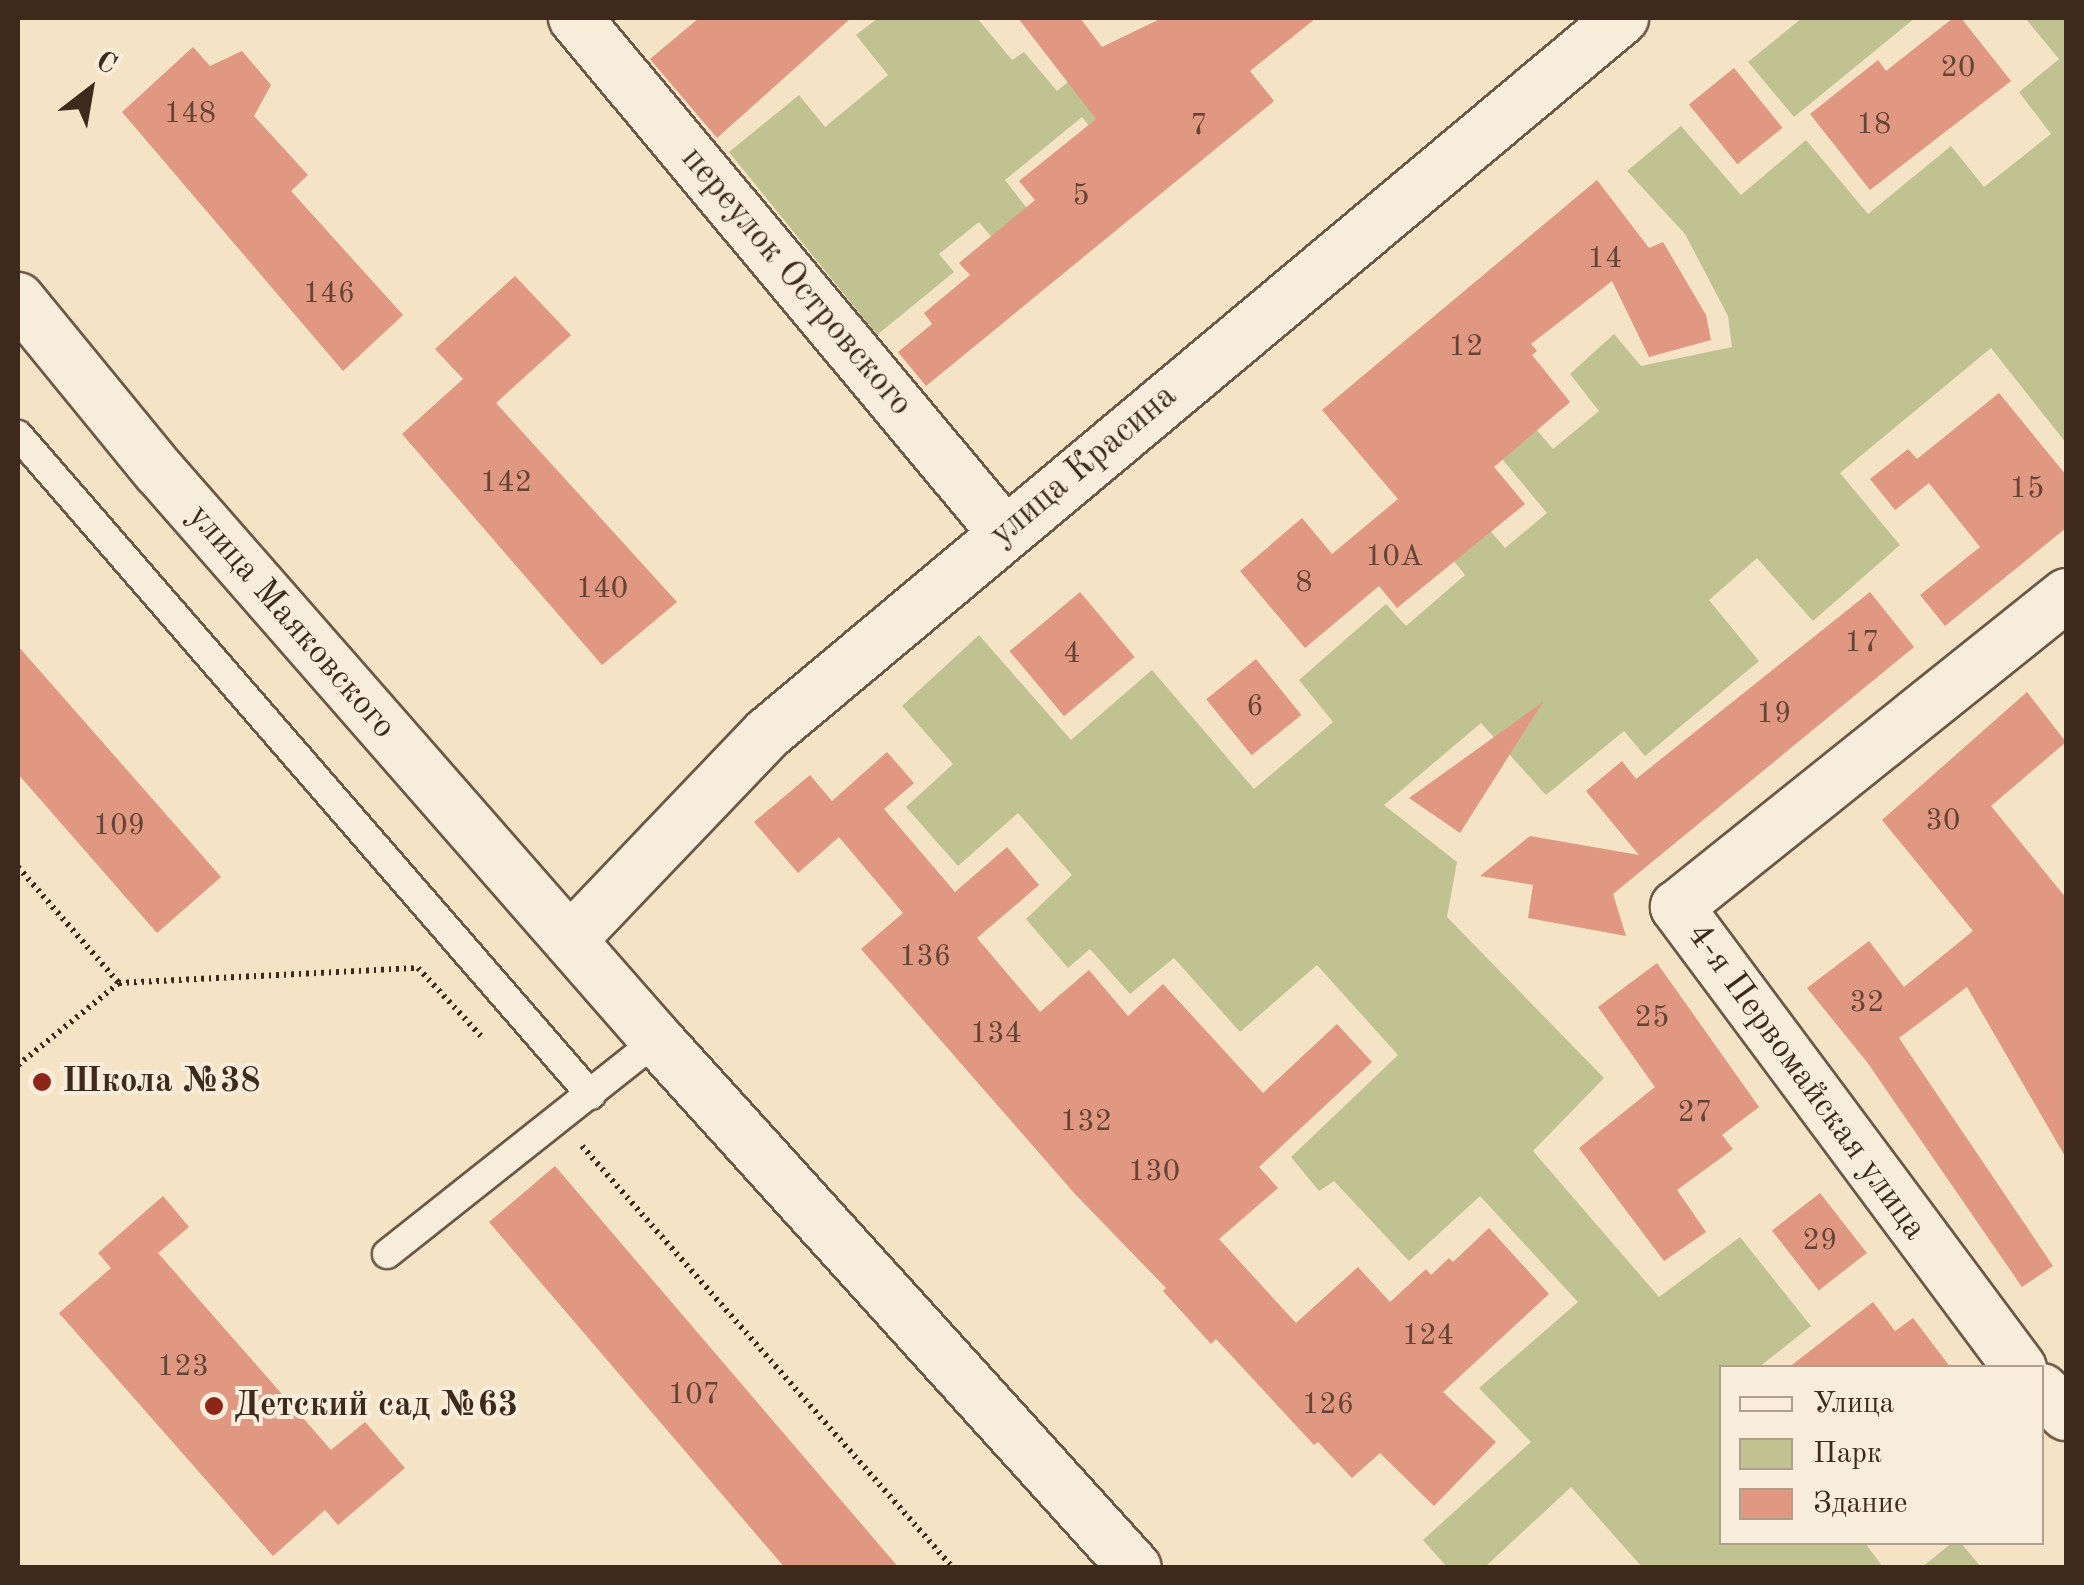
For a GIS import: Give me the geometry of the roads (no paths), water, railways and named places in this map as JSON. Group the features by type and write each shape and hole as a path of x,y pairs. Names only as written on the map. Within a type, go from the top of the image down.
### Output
{"street":[{"name":"улица Красина","path":"570,940 768,733 1622,18"},
{"name":"переулок Островского","path":"590,22 1004,532"},
{"name":"улица Маяковского","path":"18,299 159,471 658,1040 1136,1568"},
{"name":"4-я Первомайская улица","path":"2018,1365 1677,907 2066,595"},
{"path":"2044,1392 2066,1414"}],"lane":[{"path":"18,435 591,1095"},
{"path":"386,1254 560,1122 658,1040"}],"place":[{"name":"Школа №38","path":"42,1082"},
{"name":"Детский сад №63","path":"214,1406"}]}
